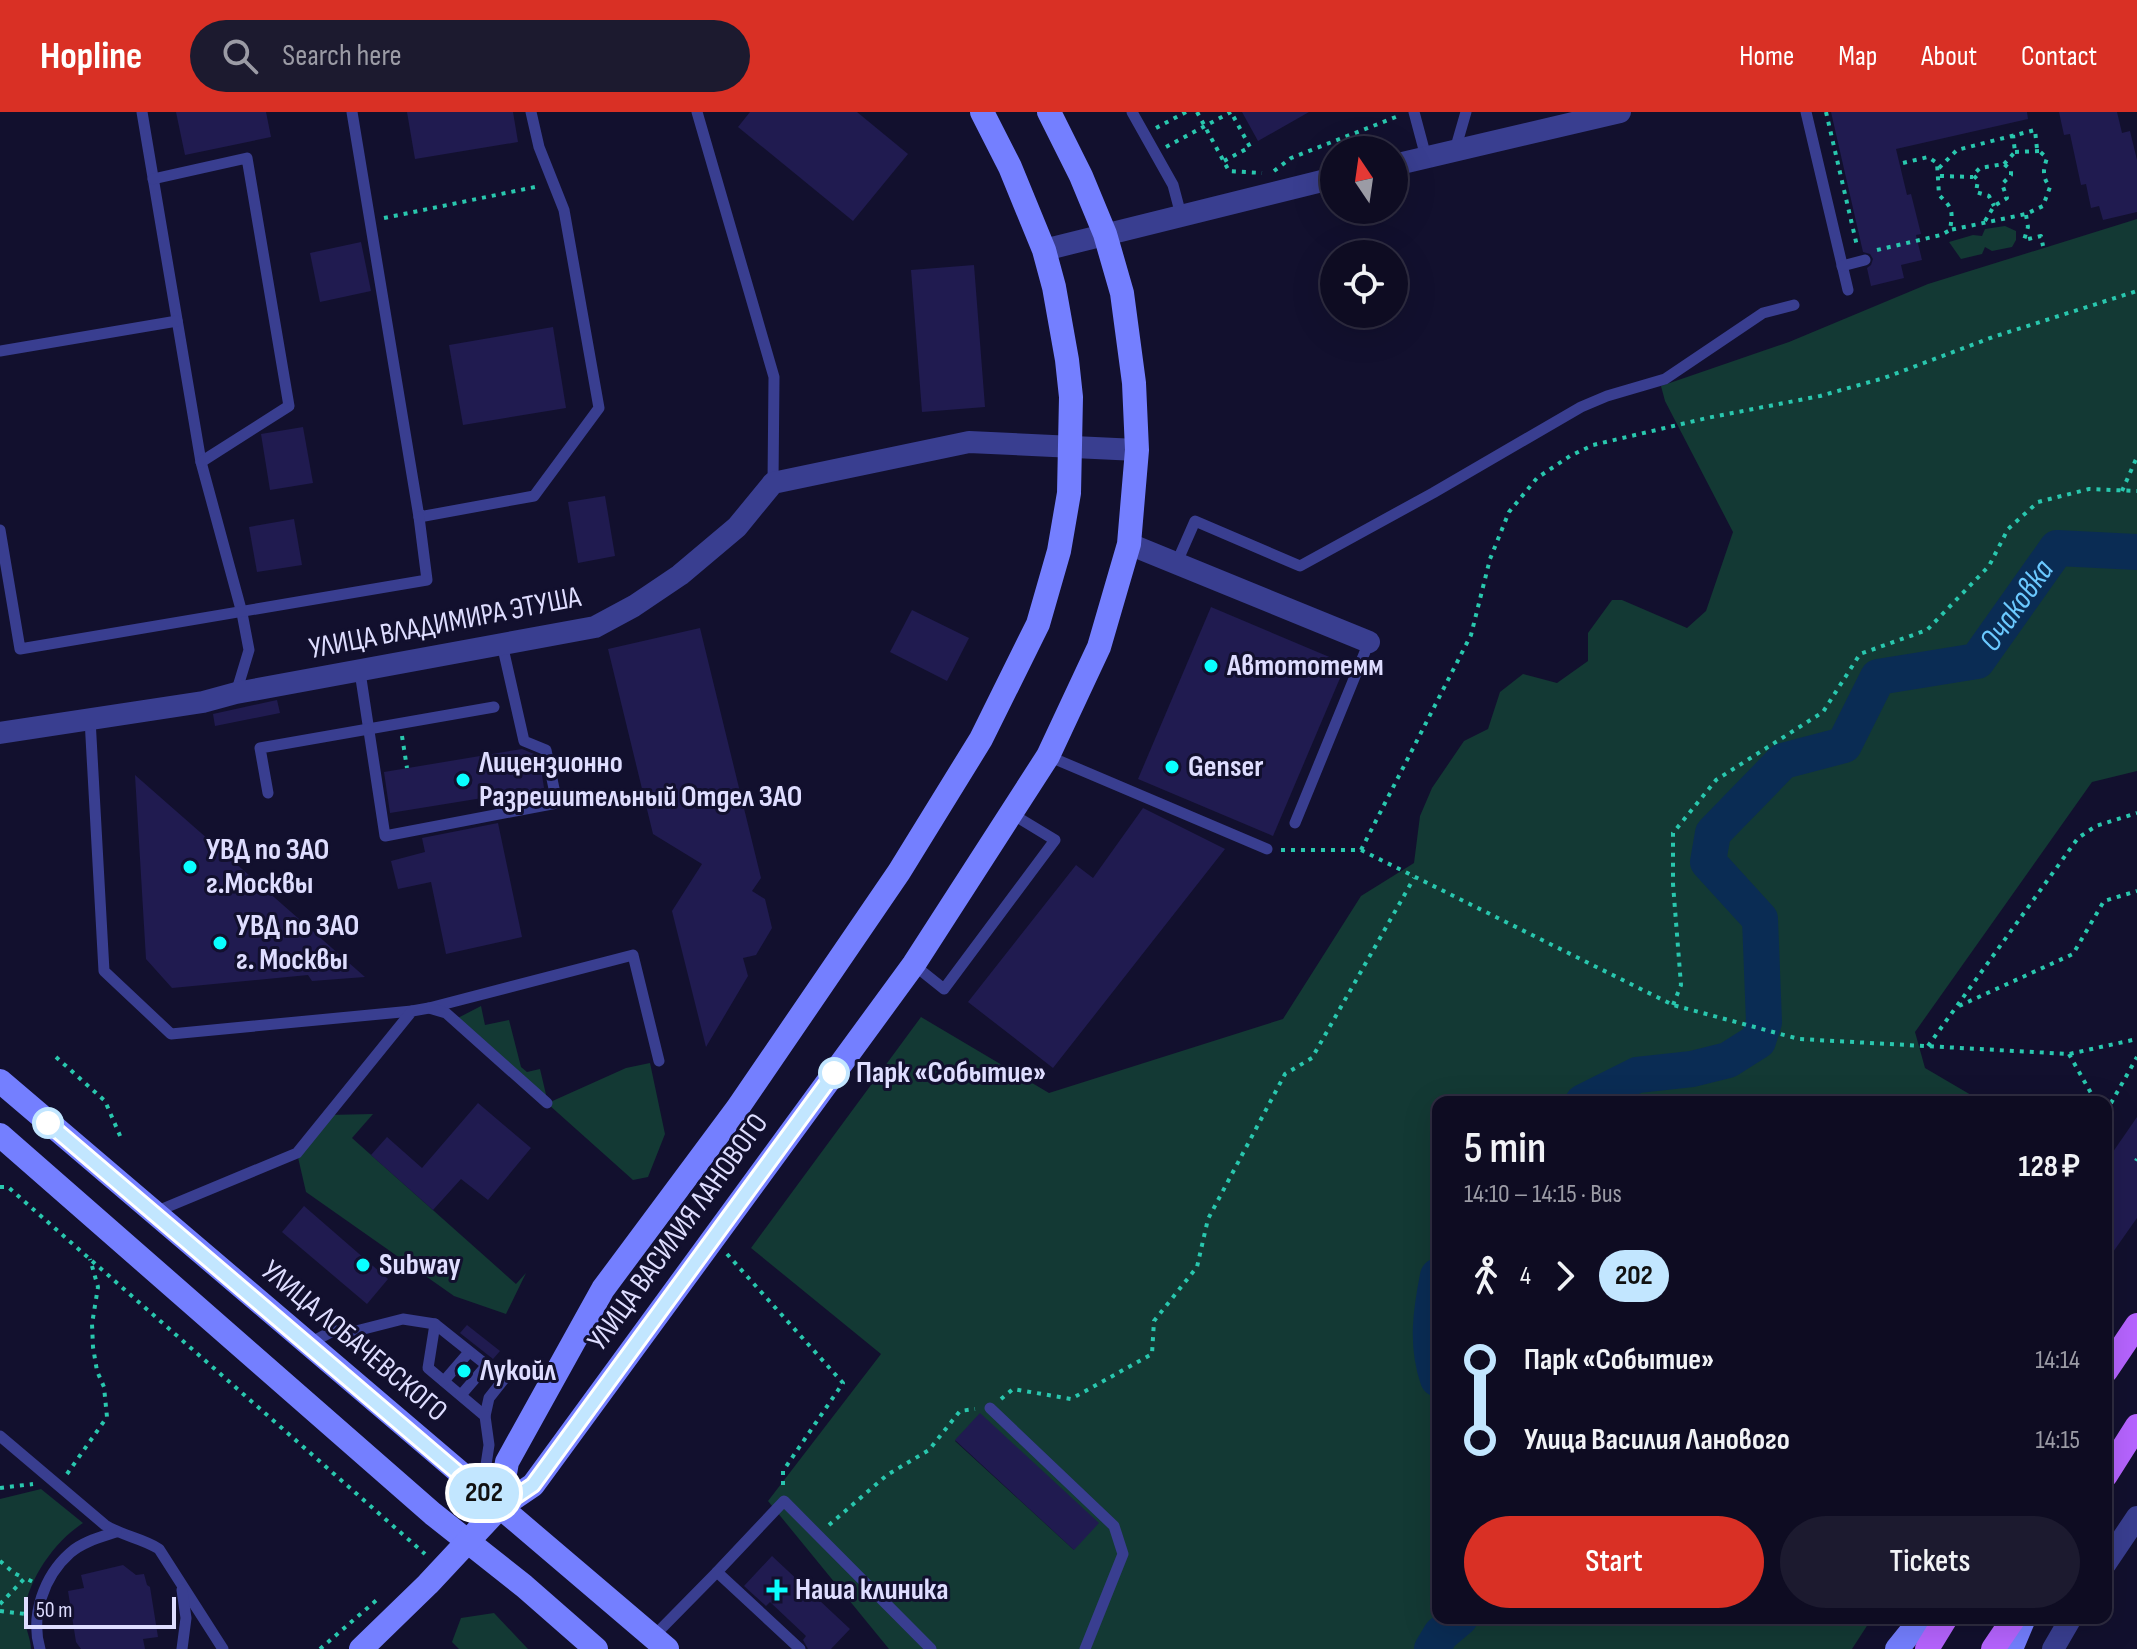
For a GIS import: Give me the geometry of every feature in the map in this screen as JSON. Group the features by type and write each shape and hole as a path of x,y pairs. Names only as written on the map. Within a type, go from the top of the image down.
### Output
{"main road":[{"path":"2112,1357 2137,1325"},
{"path":"2112,1466 2137,1426"},
{"path":"1927,1649 1942,1624"},
{"path":"1993,1649 2010,1624"}],"street":[{"name":"УЛИЦА ВАСИЛИЯ ЛАНОВОГО","path":"491,1500 507,1462 603,1289 737,1109 899,872 981,739 1038,624 1059,551 1069,493 1072,447 1067,360 1044,250 1010,167 982,112"},
{"name":"УЛИЦА ВАСИЛИЯ ЛАНОВОГО","path":"491,1500 533,1485 914,964 1048,756 1099,647 1129,544 1137,450 1134,383 1122,293 1105,234 1049,112"},
{"path":"1408,162 1620,112"},
{"path":"1044,250 1320,181"},
{"path":"773,483 969,442 1137,450"},
{"name":"УЛИЦА ВЛАДИМИРА ЭТУША","path":"0,733 203,702 236,693 595,627 634,606 680,575 737,527 773,483"},
{"path":"1129,544 1369,642"},
{"name":"УЛИЦА ЛОБАЧЕВСКОГО","path":"0,1081 660,1643"},
{"path":"0,1135 587,1644"},
{"path":"361,1649 468,1543 491,1500"},
{"path":"2112,1554 2137,1517"},
{"path":"1897,1649 1917,1624"},
{"path":"2011,1649 2021,1624"},
{"path":"2053,1649 2068,1624"}],"lane":[{"path":"142,112 201,462 249,650 236,693"},
{"path":"0,530 20,649 427,580 352,112"},
{"path":"419,517 534,496 599,408 564,210 539,147 531,112"},
{"path":"697,112 774,377 773,483"},
{"path":"1132,112 1173,185 1181,215"},
{"path":"1414,112 1426,157"},
{"path":"1455,150 1466,112"},
{"path":"1806,112 1848,290"},
{"path":"153,179 247,158 289,406 201,462"},
{"path":"1842,266 1863,258"},
{"path":"1177,562 1195,521 1300,566 1581,407 1665,379 1763,313 1794,305"},
{"path":"0,351 177,321"},
{"path":"1295,823 1369,642"},
{"path":"360,672 385,836 557,803 546,750 524,741 502,644"},
{"path":"268,793 260,748 494,707"},
{"path":"90,719 104,971 171,1034 412,1011 633,955 659,1061"},
{"path":"1048,756 1267,849"},
{"path":"914,964 944,989 1055,840 1012,814"},
{"path":"429,1008 446,1013 547,1103"},
{"path":"152,1213 297,1153 412,1011"},
{"path":"308,1345 333,1331 356,1331 403,1319 435,1324 504,1379 489,1398 485,1416 491,1500"},
{"path":"435,1324 428,1368 485,1416"},
{"path":"444,1381 469,1352"},
{"path":"461,1395 486,1366"},
{"path":"990,1408 1114,1526 1123,1554 1085,1649"},
{"path":"0,1436 116,1532 146,1541 159,1549 223,1649"},
{"path":"660,1643 717,1572 784,1501 931,1649"},
{"path":"40,1649 35,1632 39,1602 45,1589 71,1552 116,1532"},
{"path":"176,1572 185,1601 182,1649"},
{"path":"717,1572 800,1649"}],"path":[{"path":"1144,134 1186,112"},
{"path":"1197,112 1229,171 1271,173 1291,158 1407,112"},
{"path":"1155,153 1231,112 1250,147 1224,161"},
{"path":"1826,112 1863,258 1950,230 2026,214 2043,206 2049,195 2050,187 2043,169 2047,158 2037,149 2035,130 1954,152 1939,168"},
{"path":"2013,135 2015,152"},
{"path":"1973,177 1980,168 2004,164 2015,152 2040,151"},
{"path":"1903,163 1928,157 1937,163 1939,195 1951,207 1950,230"},
{"path":"1985,221 1994,206 2007,198 2002,184 2011,175 2011,170 2004,164"},
{"path":"1938,176 1973,177 1978,180 1976,192 1989,196 1994,206"},
{"path":"370,221 553,184"},
{"path":"2026,214 2028,227 2024,240 2041,236 2043,246"},
{"path":"1361,850 1471,635 1490,559 1509,512 1537,478 1593,445 1871,382 1993,337 2137,291"},
{"path":"2122,491 2137,457"},
{"path":"1673,1005 1681,985 1673,884 1673,833 1716,780 1823,712 1860,654 1927,630 1989,566 2008,529 2038,502 2089,489 2137,491"},
{"path":"401,722 407,768"},
{"path":"1928,1046 2078,838 2096,826 2137,813"},
{"path":"1267,849 1361,850 1673,1005 1799,1039 2069,1054 2137,1039"},
{"path":"817,1534 887,1475 929,1450 960,1411 990,1408 1013,1389 1071,1399 1152,1354 1154,1321 1197,1267 1208,1219 1285,1074 1312,1058 1414,878"},
{"path":"1957,1007 2073,954 2104,901 2137,891"},
{"path":"2069,1054 2093,1096"},
{"path":"56,1057 105,1101 121,1138"},
{"path":"2112,1101 2137,1057"},
{"path":"0,1187 8,1187 90,1257 429,1557"},
{"path":"712,1238 843,1383 783,1471 784,1501"},
{"path":"0,1488 56,1483 107,1417 104,1387 97,1371 93,1347 92,1324 98,1287 90,1257"},
{"path":"0,1561 14,1573 45,1589"},
{"path":"0,1604 25,1578"},
{"path":"320,1649 381,1597"}],"green space":[{"path":"2137,219 2137,771 2092,782 1915,1032 1925,1068 1973,1096 1432,1096 1432,1624 1868,1624 1852,1649 889,1649 768,1501 881,1354 751,1248 921,1017 1049,1093 1283,1019 1361,896 1414,863 1420,816 1432,788 1464,741 1488,729 1500,692 1523,674 1557,683 1588,661 1588,633 1612,600 1622,600 1687,628 1706,611 1733,532 1665,401 1661,386 1789,342 1928,284","holes":["980,1414 1074,1550 955,1441"]},
{"path":"2005,226 2016,231 2012,247 1992,251 1985,247 1982,254 1961,259 1949,242 1973,235 1982,236 1985,229"},
{"path":"481,1006 485,1025 509,1020 521,1067 527,1072 540,1069 548,1103 626,1068 650,1063 665,1134 648,1177 633,1180 454,1020"},
{"path":"373,1114 352,1138 516,1284 526,1273 506,1314 454,1296 306,1192 297,1153 328,1115"},
{"path":"41,1489 83,1523 53,1550 31,1586 24,1612 31,1649 0,1649 0,1499"},
{"path":"494,1613 528,1649 459,1649 452,1642 461,1618"}],"building":[{"path":"176,112 266,112 271,137 185,155"},
{"path":"407,112 513,112 518,142 415,159"},
{"path":"750,112 857,112 908,154 853,221 738,127"},
{"path":"1242,112 1309,112 1258,141"},
{"path":"1831,112 2027,112 2028,119 1896,149 1907,195 1911,194 1921,234 1916,235 1922,260 1901,265 1904,278 1871,286 1867,268 1873,259 1863,252"},
{"path":"2059,112 2117,112 2122,133 2130,131 2137,160 2137,212 2103,220 2099,206 2091,208 2086,184 2081,185 2070,134 2064,135"},
{"path":"361,242 371,291 320,302 310,253"},
{"path":"974,265 985,407 922,412 911,270"},
{"path":"553,327 566,408 463,425 449,345"},
{"path":"303,427 313,483 270,490 261,434"},
{"path":"605,496 615,556 578,563 568,502"},
{"path":"294,519 302,565 257,572 249,527"},
{"path":"1211,607 1346,664 1273,836 1138,779"},
{"path":"912,610 969,638 947,681 890,652"},
{"path":"700,628 761,878 752,891 765,899 772,928 756,955 743,958 748,976 706,1047 672,911 702,864 653,834 608,649"},
{"path":"277,700 280,713 215,726 213,714"},
{"name":"Лицензионно Разрешительный Отдел ЗАО","path":"522,749 539,756 544,788 390,813 384,772"},
{"name":"УВД по ЗАО г.Москвы","path":"135,775 365,977 312,981 308,975 172,988 146,959"},
{"path":"1143,808 1225,849 1053,1068 968,1002 1076,865 1093,878"},
{"path":"498,823 522,937 446,954 431,882 398,889 391,861 425,852 422,838"},
{"path":"478,1103 531,1148 488,1200 461,1179 433,1210 371,1155 387,1137 422,1168"},
{"path":"2137,1117 2137,1218 2112,1253 2112,1153"},
{"path":"304,1206 388,1279 367,1304 282,1232"},
{"path":"467,1325 500,1351 493,1359 460,1333"},
{"path":"980,1413 1099,1523 1074,1550 955,1440"},
{"path":"772,1556 850,1629 831,1649 808,1649 803,1640 806,1636 770,1602 766,1606 744,1586"},
{"path":"123,1565 136,1575 144,1574 150,1587 158,1637 143,1639 145,1649 81,1649 76,1642 68,1591 84,1588 81,1575"}],"waterway":[{"name":"Очаковка","path":"1595,1096 1637,1075 1692,1069 1728,1060 1758,1041 1764,1022 1760,919 1708,862 1713,833 1783,761 1844,745 1878,677 1977,661 2057,548 2137,552"},
{"name":"Очаковка","path":"1432,1315 1432,1353"},
{"name":"Очаковка","path":"1432,1649 1441,1634 1453,1624"}],"bus line":[{"name":"202","path":"48,1123 499,1508 533,1485 834,1073"}],"place":[{"name":"Автототемм","path":"1211,666"},
{"name":"Genser","path":"1172,767"},
{"name":"Лицензионно Разрешительный Отдел ЗАО","path":"463,780"},
{"name":"УВД по ЗАО г.Москвы","path":"190,867"},
{"name":"УВД по ЗАО г. Москвы","path":"220,943"},
{"name":"Парк «Событие»","path":"834,1073"},
{"name":"Subway","path":"363,1265"},
{"name":"Лукойл","path":"464,1371"},
{"name":"Наша клиника","path":"777,1590"}]}
